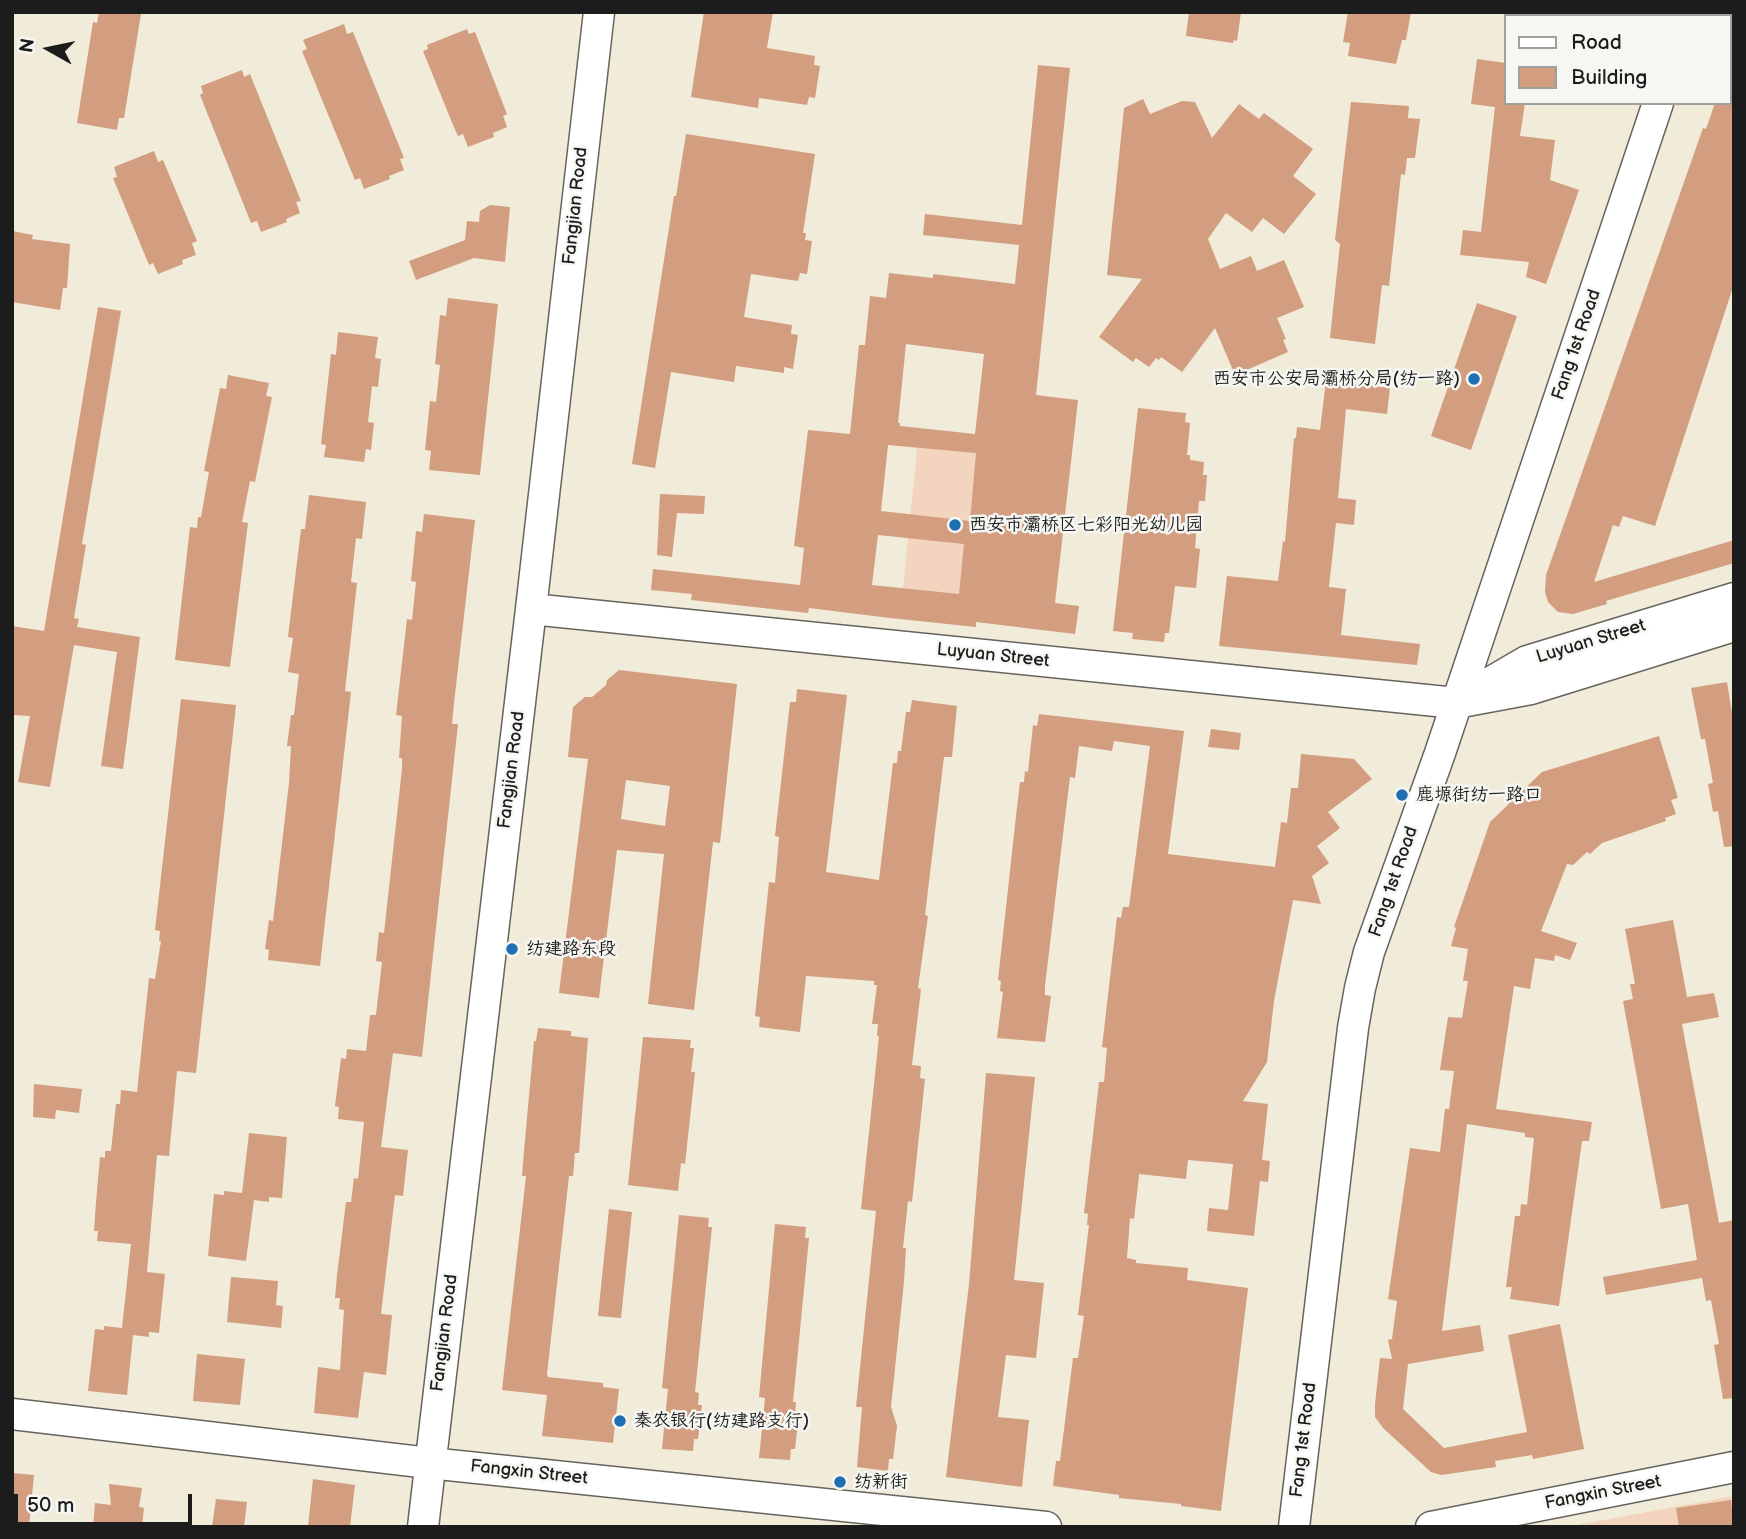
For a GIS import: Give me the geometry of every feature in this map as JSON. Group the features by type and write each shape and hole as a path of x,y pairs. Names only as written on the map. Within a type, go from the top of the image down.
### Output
{"street":[{"name":"Fangjian Road","path":"422,1527 531,609 598,12"},
{"name":"Fang 1st Road","path":"1294,1527 1353,1028 1369,952 1456,703 1657,105"},
{"name":"Luyuan Street","path":"1456,703 1527,661 1734,598"},
{"name":"Luyuan Street","path":"531,609 1456,703 1531,689 1734,626"},
{"name":"Fangxin Street","path":"12,1414 429,1463 1046,1527"},
{"name":"Fangxin Street","path":"1431,1527 1478,1523 1734,1467"}],"shaded area":[{"name":"西安市灞桥区七彩阳光幼儿园","path":"919,431 1010,444 989,616 901,607"},
{"path":"1734,1496 1734,1527 1566,1527"}],"building":[{"path":"99,12 141,14 124,118 119,118 117,130 77,123 93,22 97,23"},
{"path":"704,12 773,12 767,48 815,56 814,65 820,66 815,98 809,97 807,105 759,98 758,108 691,97"},
{"path":"1189,12 1241,12 1237,41 1234,40 1233,43 1186,36"},
{"path":"1348,12 1411,12 1406,40 1402,40 1396,64 1348,56 1350,43 1343,42"},
{"path":"344,24 347,34 353,32 404,158 400,159 404,170 389,176 390,179 364,189 360,178 355,180 302,51 307,49 303,40"},
{"path":"467,29 469,34 475,32 507,114 503,116 507,127 493,133 494,137 468,147 463,134 458,136 423,51 428,49 427,45"},
{"path":"1477,59 1504,63 1504,105 1525,105 1520,136 1555,140 1550,180 1579,190 1546,284 1526,277 1529,262 1460,255 1463,230 1481,232 1495,107 1471,104"},
{"path":"1038,65 1070,68 1036,395 1078,400 1055,603 1079,606 1075,634 976,622 976,627 809,608 808,613 691,600 692,594 651,590 653,569 800,585 804,548 794,546 808,430 850,434 859,345 865,345 870,296 886,298 889,273 933,278 933,274 1015,284 1019,245 923,235 925,214 1022,225","holes":["906,344 984,354 975,434 900,426 898,423","888,445 976,453 970,521 881,511","878,535 964,544 959,594 872,585"]},
{"path":"242,70 244,77 250,74 301,201 296,202 300,213 286,219 287,222 261,232 257,221 251,223 200,95 203,93 201,86"},
{"path":"1143,99 1150,114 1182,101 1195,102 1212,138 1239,104 1259,119 1264,113 1313,149 1293,176 1316,194 1284,234 1263,218 1252,232 1226,213 1208,239 1220,269 1251,256 1257,271 1284,260 1304,307 1277,318 1288,352 1235,375 1215,328 1182,372 1161,357 1159,360 1156,358 1149,367 1136,358 1133,362 1099,337 1142,279 1107,275 1124,108"},
{"path":"1351,102 1409,106 1408,118 1420,119 1415,158 1407,158 1405,175 1401,174 1389,286 1382,285 1375,344 1330,338 1340,244 1335,240"},
{"path":"1734,103 1734,284 1655,526 1623,516 1619,527 1613,525 1594,582 1734,540 1734,563 1606,601 1607,604 1573,614 1558,612 1548,602 1545,592 1546,575 1703,128 1706,129 1714,105"},
{"path":"686,134 815,154 803,233 806,233 805,240 812,241 807,274 800,273 798,281 751,274 744,317 792,325 791,334 798,335 793,369 784,367 784,373 736,366 734,382 671,372 655,468 632,464"},
{"path":"154,151 158,162 163,160 197,241 192,243 196,255 182,260 183,264 158,274 153,263 149,265 113,178 117,177 114,167"},
{"path":"490,205 510,207 505,262 474,258 416,280 409,261 465,240 467,221 479,222 480,211"},
{"path":"12,231 33,235 32,239 70,244 67,288 63,288 60,310 12,302"},
{"path":"448,298 498,304 480,475 429,470 431,451 425,450 430,401 436,402 440,365 435,364 440,315 446,316"},
{"path":"1477,303 1517,316 1471,450 1431,436"},
{"path":"98,307 121,311 82,544 86,545 74,618 79,619 77,627 140,637 123,769 101,766 117,652 74,645 50,787 18,782 30,716 12,715 12,626 44,631"},
{"path":"338,332 378,337 375,358 381,359 378,387 372,386 368,422 374,423 371,450 366,449 364,462 324,457 326,445 321,444 331,354 336,355"},
{"path":"228,375 269,383 266,396 272,397 255,482 250,481 242,522 248,523 230,667 175,660 190,527 197,528 198,517 201,517 209,472 204,471 220,388 226,389"},
{"path":"1326,381 1390,388 1387,414 1346,409 1338,498 1356,500 1354,525 1336,523 1329,587 1346,589 1341,635 1420,644 1417,665 1219,646 1227,576 1278,581 1283,541 1285,542 1294,438 1297,427 1320,430"},
{"path":"1138,408 1186,413 1185,422 1190,423 1187,455 1190,455 1190,460 1204,462 1203,475 1207,475 1205,501 1199,501 1195,548 1200,549 1196,588 1175,586 1169,633 1165,633 1164,642 1132,639 1133,633 1113,631"},
{"path":"660,494 705,496 704,514 677,513 672,557 657,555"},
{"path":"309,495 366,502 362,539 356,538 351,582 357,583 345,691 351,692 320,966 268,960 269,950 265,949 269,920 273,921 289,783 291,746 287,746 299,674 288,672 293,638 288,637 301,529 305,529"},
{"path":"424,514 475,520 452,724 458,724 422,1057 393,1053 381,1147 408,1150 403,1196 395,1195 381,1314 392,1315 386,1375 364,1372 358,1418 314,1413 318,1367 340,1370 344,1310 339,1309 340,1298 335,1298 337,1275 346,1202 351,1202 354,1178 358,1179 364,1122 338,1119 339,1107 335,1106 341,1058 346,1059 347,1049 366,1051 370,1015 376,1015 382,962 376,961 379,932 384,933 402,769 402,758 399,758 402,716 396,715 407,619 412,620 416,582 411,581 416,531 422,532"},
{"path":"619,670 737,684 720,843 713,842 694,1010 648,1004 664,854 617,850 599,998 559,993 588,759 568,757 573,707 585,697 592,697 606,685 607,680","holes":["626,780 670,786 665,826 621,819"]},
{"path":"1727,682 1734,725 1734,846 1724,847 1718,811 1713,812 1708,784 1713,783 1705,739 1701,739 1691,688"},
{"path":"797,689 847,695 826,872 879,880 893,763 897,763 898,751 901,751 906,712 910,712 912,700 957,706 952,757 944,757 918,988 921,989 912,1065 921,1066 920,1078 925,1079 912,1202 908,1201 903,1248 906,1248 904,1282 891,1407 897,1426 893,1459 889,1459 888,1471 857,1467 862,1407 856,1407 876,1211 861,1209 879,1036 878,1024 872,1024 877,985 874,985 874,981 806,976 800,1032 759,1027 760,1017 755,1016 769,882 775,883 779,837 775,836 790,702 796,702"},
{"path":"181,699 236,705 196,1073 177,1071 169,1156 157,1155 147,1272 165,1274 159,1333 149,1332 149,1337 133,1335 127,1395 88,1391 95,1329 104,1330 104,1326 122,1328 131,1244 97,1241 98,1231 94,1231 100,1157 105,1158 105,1151 111,1151 116,1104 120,1104 121,1090 137,1092 149,978 155,979 161,941 160,931 155,930"},
{"path":"1039,714 1184,731 1168,854 1275,867 1281,822 1287,823 1291,788 1298,788 1301,754 1354,759 1372,779 1328,812 1340,828 1317,846 1329,863 1312,876 1321,904 1293,900 1274,1001 1267,1062 1243,1101 1268,1104 1262,1160 1270,1161 1268,1182 1260,1181 1254,1236 1207,1231 1209,1208 1228,1210 1233,1164 1188,1160 1186,1179 1139,1174 1134,1219 1130,1218 1127,1258 1136,1260 1136,1263 1188,1268 1187,1280 1248,1288 1221,1511 1119,1498 1119,1495 1053,1486 1056,1461 1060,1461 1073,1358 1078,1358 1084,1316 1078,1315 1089,1225 1088,1214 1084,1213 1099,1082 1104,1082 1107,1048 1102,1047 1117,917 1121,918 1123,907 1129,907 1150,746 1114,741 1112,751 1079,746 1075,778 1070,777 1045,986 1045,995 1051,996 1045,1042 997,1038 1003,992 1000,991 1001,981 998,980 1020,782 1024,782 1025,771 1028,772 1033,725 1037,726"},
{"path":"1211,729 1241,733 1239,750 1208,747"},
{"path":"1659,736 1678,798 1671,800 1676,814 1665,818 1666,821 1602,843 1573,865 1567,864 1541,931 1577,943 1570,960 1555,955 1554,961 1535,958 1530,989 1514,986 1496,1109 1592,1122 1589,1141 1582,1141 1559,1306 1510,1299 1512,1287 1506,1287 1515,1216 1520,1216 1521,1204 1527,1205 1534,1138 1525,1137 1525,1133 1467,1124 1442,1331 1480,1325 1484,1351 1408,1364 1403,1409 1444,1448 1527,1432 1508,1335 1560,1324 1584,1449 1533,1459 1532,1455 1495,1461 1496,1467 1441,1475 1431,1472 1383,1428 1375,1417 1375,1404 1380,1358 1392,1359 1388,1340 1392,1339 1397,1301 1388,1299 1410,1148 1440,1152 1445,1109 1449,1109 1454,1071 1440,1070 1448,1017 1462,1018 1468,981 1463,981 1468,949 1451,946 1456,928 1454,927 1490,822 1542,772"},
{"path":"1673,920 1687,997 1714,993 1719,1017 1682,1024 1719,1223 1734,1220 1734,1398 1723,1399 1714,1345 1719,1344 1711,1300 1706,1301 1702,1278 1606,1295 1603,1277 1697,1260 1688,1204 1661,1209 1623,1001 1633,999 1630,984 1635,984 1625,929"},
{"path":"538,1028 571,1031 571,1036 588,1038 579,1153 575,1153 573,1176 569,1176 547,1374 548,1377 603,1383 603,1387 619,1389 613,1443 542,1436 547,1395 502,1390 526,1176 522,1176 524,1151 534,1041"},
{"path":"643,1037 691,1040 690,1048 694,1048 691,1072 695,1072 685,1164 681,1163 678,1191 628,1185"},
{"path":"986,1073 1035,1077 1014,1280 1044,1283 1036,1358 1006,1355 998,1417 1029,1420 1022,1487 946,1477 969,1284"},
{"path":"34,1084 82,1089 79,1113 56,1110 55,1119 33,1117"},
{"path":"249,1133 287,1137 282,1198 269,1197 269,1202 254,1200 246,1261 208,1256 214,1194 224,1195 224,1191 242,1193"},
{"path":"609,1209 632,1212 621,1318 598,1316"},
{"path":"679,1215 709,1218 708,1227 712,1227 695,1392 699,1393 698,1405 702,1405 698,1439 694,1439 693,1451 662,1449 668,1389 662,1388"},
{"path":"775,1224 806,1227 805,1238 809,1238 793,1402 796,1402 795,1414 799,1414 795,1449 791,1449 790,1460 759,1458 765,1398 759,1397"},
{"path":"231,1277 278,1281 276,1305 283,1306 281,1328 227,1322"},
{"path":"197,1354 245,1359 240,1405 193,1401"},
{"path":"12,1473 34,1475 29,1527 12,1527"},
{"path":"313,1479 355,1485 350,1527 308,1527"},
{"path":"109,1484 142,1488 139,1507 144,1508 142,1527 93,1527 95,1503 111,1505"},
{"path":"216,1499 247,1502 244,1527 212,1527"},
{"path":"1731,1500 1734,1527 1679,1527 1676,1508"}],"place":[{"name":"西安市公安局灞桥分局(纺一路)","path":"1474,379"},
{"name":"西安市灞桥区七彩阳光幼儿园","path":"955,525"},
{"name":"鹿塬街纺一路口","path":"1402,795"},
{"name":"纺建路东段","path":"512,949"},
{"name":"秦农银行(纺建路支行)","path":"620,1421"},
{"name":"纺新街","path":"840,1482"}]}
